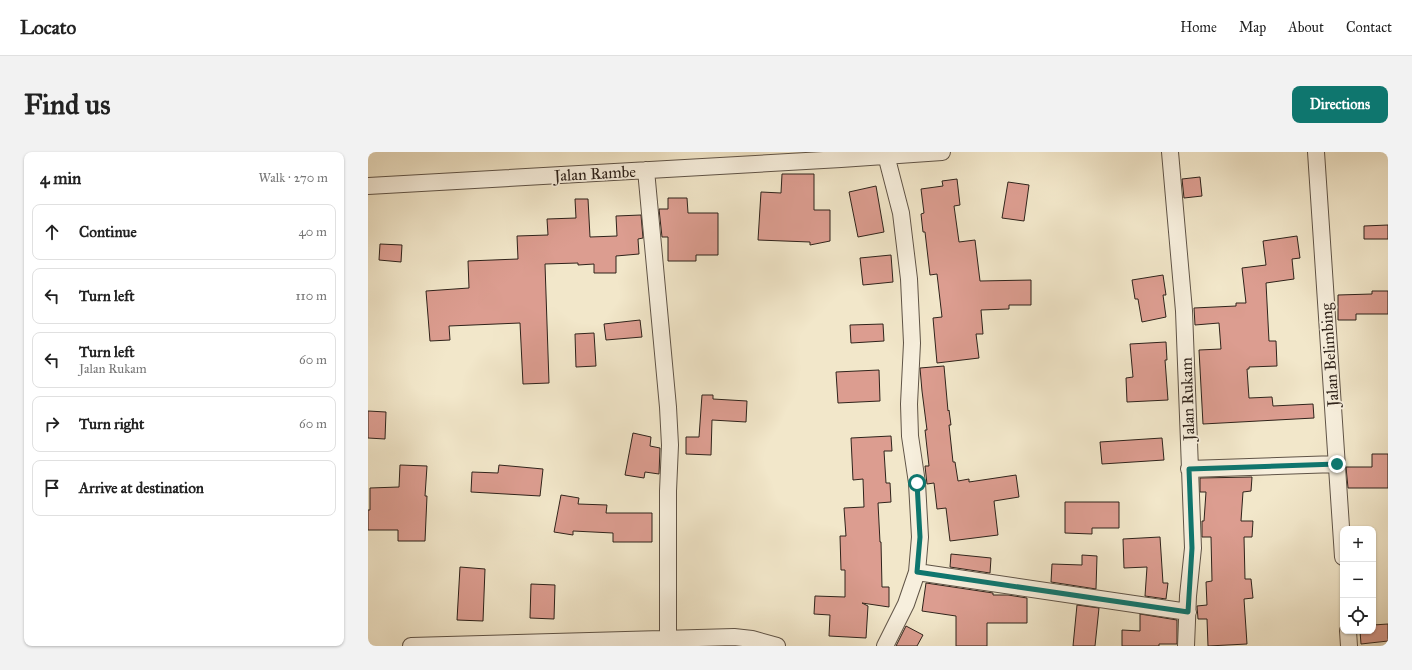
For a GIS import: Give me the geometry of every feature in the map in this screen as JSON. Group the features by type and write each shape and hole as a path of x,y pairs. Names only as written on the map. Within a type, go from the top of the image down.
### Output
{"street":[{"name":"Jalan Rambe","path":"368,186 646,170 841,156 942,152"},
{"name":"Jalan Rukam","path":"1170,152 1184,312 1192,548 1186,646"},
{"name":"Jalan Belimbing","path":"1316,152 1341,526"},
{"path":"885,646 906,604 917,572 920,537 917,483 910,436 909,404 912,343 909,280 901,213 886,155"},
{"path":"646,170 668,407 670,445 668,491 668,639"},
{"path":"1189,469 1337,464"},
{"path":"917,572 1188,612"},
{"path":"1348,634 1349,646"},
{"path":"411,646 734,637 752,639 777,646"}],"building":[{"path":"782,174 814,174 814,210 830,210 830,241 810,245 810,242 758,240 761,192 781,193"},
{"path":"1200,177 1202,196 1184,198 1182,179"},
{"path":"957,179 960,205 954,206 959,242 975,240 980,281 1031,280 1031,305 1009,305 1009,309 981,310 983,334 976,334 979,358 937,363 933,318 942,317 937,274 930,275 925,232 923,232 921,214 924,213 921,189 943,186 942,181"},
{"path":"1008,182 1029,185 1024,221 1002,218"},
{"path":"876,186 884,232 858,237 849,192"},
{"path":"668,198 687,198 688,213 718,213 718,255 696,255 696,261 668,261 668,237 662,237 659,209 668,209"},
{"path":"575,199 588,199 590,237 617,236 616,216 641,215 643,238 638,239 639,254 616,256 616,273 594,273 594,264 545,264 549,383 523,384 520,323 449,326 450,340 430,341 426,291 469,288 468,261 518,259 517,236 548,235 547,219 576,218"},
{"path":"1388,225 1388,239 1364,239 1364,226"},
{"path":"1297,236 1300,258 1292,259 1294,279 1266,283 1269,341 1276,341 1277,366 1249,367 1249,369 1247,369 1249,398 1272,397 1273,406 1313,404 1314,418 1203,424 1199,350 1221,349 1219,323 1195,325 1194,308 1236,306 1236,303 1246,303 1242,268 1266,265 1263,241"},
{"path":"380,244 402,245 401,262 379,260"},
{"path":"891,255 893,282 863,285 860,258"},
{"path":"1163,275 1166,295 1163,295 1166,317 1142,322 1138,299 1135,299 1132,280"},
{"path":"1372,291 1388,291 1388,314 1356,314 1356,320 1338,320 1338,295 1372,294"},
{"path":"640,320 642,337 606,340 604,324"},
{"path":"883,324 884,341 851,343 850,325"},
{"path":"594,333 596,366 576,367 575,334"},
{"path":"1166,342 1167,360 1165,360 1168,400 1127,402 1126,378 1133,377 1130,344"},
{"path":"944,366 948,411 949,410 951,425 949,425 953,462 955,462 958,481 969,479 969,482 1016,475 1019,497 994,501 998,535 950,541 946,508 937,509 934,483 927,484 925,466 929,466 925,430 927,430 920,368"},
{"path":"879,370 880,401 838,403 836,372"},
{"path":"702,395 713,395 713,399 747,401 746,422 712,420 711,455 686,454 686,437 699,437"},
{"path":"368,411 386,412 385,439 368,438"},
{"path":"633,433 651,437 650,446 660,448 659,474 645,472 644,478 625,475"},
{"path":"891,436 892,451 884,451 886,483 890,483 891,502 878,503 882,587 889,587 889,607 862,603 868,606 866,638 829,636 830,615 814,614 815,596 845,597 845,570 841,570 840,536 846,536 844,508 864,507 863,479 853,480 851,438"},
{"path":"1162,438 1164,460 1102,464 1100,442"},
{"path":"1372,454 1388,454 1388,488 1348,488 1346,467 1372,467"},
{"path":"400,465 427,466 425,541 398,541 398,530 368,530 370,488 399,487"},
{"path":"499,465 543,469 540,496 471,492 472,472 498,473"},
{"path":"1252,477 1251,491 1243,492 1241,521 1253,521 1252,537 1244,537 1245,579 1251,579 1253,598 1244,599 1247,644 1208,646 1207,619 1198,619 1197,606 1207,605 1206,582 1212,581 1211,537 1202,537 1202,521 1204,521 1206,492 1200,492 1200,478"},
{"path":"561,495 579,498 578,504 607,505 606,513 652,513 652,542 613,542 613,533 573,531 573,535 554,532"},
{"path":"1065,502 1119,502 1119,528 1092,528 1092,534 1065,533"},
{"path":"1160,537 1163,583 1168,583 1166,599 1145,596 1147,567 1124,568 1123,539"},
{"path":"951,554 991,558 990,573 950,567"},
{"path":"1082,555 1097,556 1096,589 1051,582 1052,564 1082,565"},
{"path":"460,567 485,569 483,621 457,620"},
{"path":"926,583 993,593 993,595 1008,595 1027,598 1027,623 987,623 987,646 956,646 956,616 922,611"},
{"path":"531,584 555,585 554,619 530,618"},
{"path":"1077,605 1099,608 1095,646 1073,646"},
{"path":"1140,614 1177,620 1177,644 1159,644 1159,646 1122,646 1122,630 1140,631"},
{"path":"1388,624 1388,641 1361,644 1360,634 1376,634 1376,625"},
{"path":"906,626 923,635 917,646 896,646"}],"route":[{"path":"917,483 920,537 917,572 1188,612 1192,548 1189,469 1337,464"}]}
